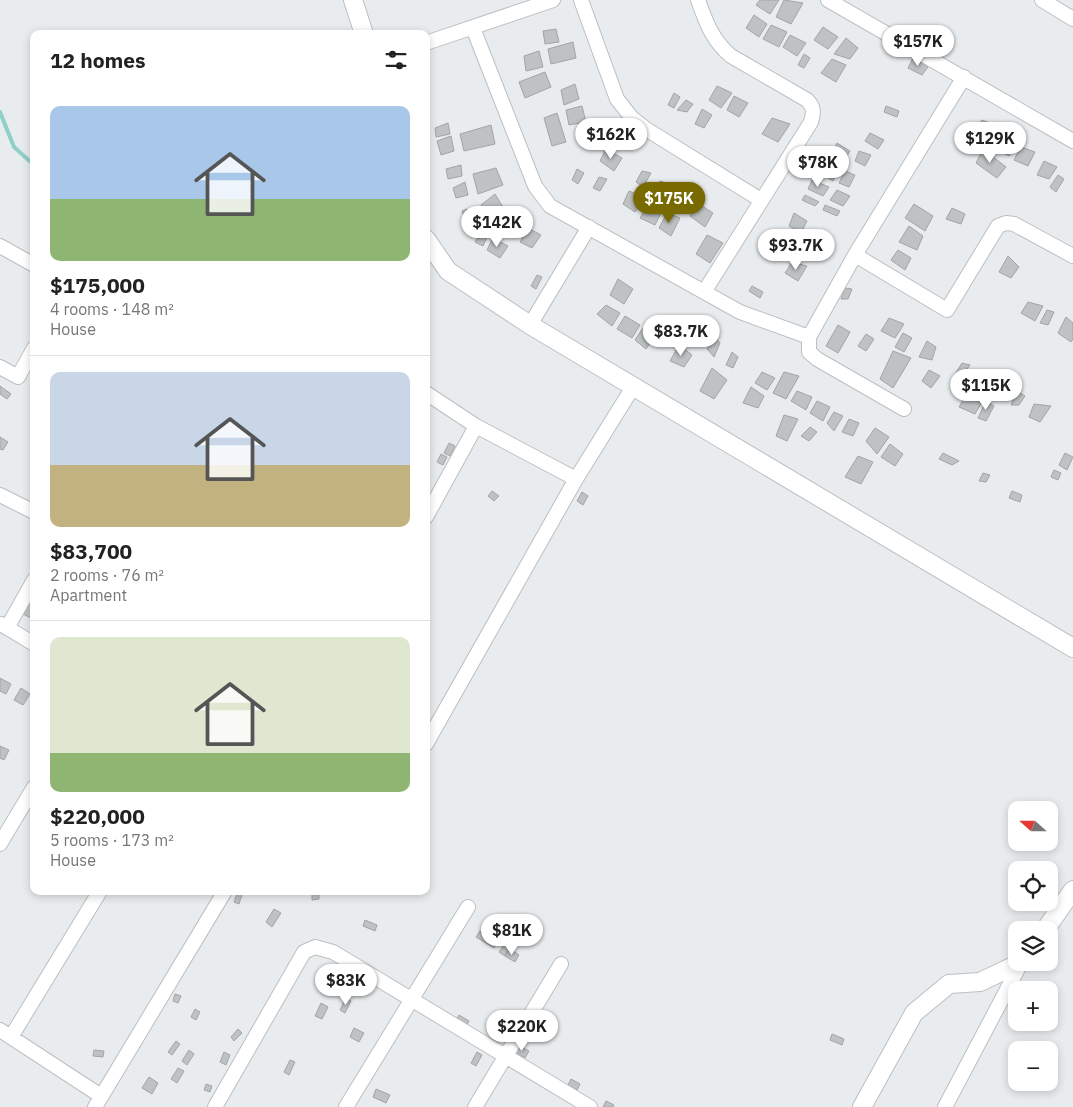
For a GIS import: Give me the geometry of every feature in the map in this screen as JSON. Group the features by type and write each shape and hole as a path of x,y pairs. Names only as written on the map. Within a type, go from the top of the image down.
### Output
{"street":[{"path":"353,0 363,30"},
{"path":"430,42 553,0"},
{"path":"582,0 617,99 632,118 646,129 761,200"},
{"path":"698,0 708,30 721,47 731,56 807,100 813,106 811,122 704,292"},
{"path":"828,0 964,76 1073,141"},
{"path":"1042,0 1073,18"},
{"path":"473,28 540,196 550,206 740,312 809,337"},
{"path":"904,409 817,359 810,352 809,337 855,255 964,76"},
{"path":"855,255 947,310 998,226 1006,223 1014,224 1073,256"},
{"path":"530,325 589,227"},
{"path":"430,245 448,271 530,325 1073,648"},
{"path":"0,246 30,263"},
{"path":"0,366 18,377 30,355"},
{"path":"430,737 576,479 633,386"},
{"path":"430,396 476,426 576,479"},
{"path":"430,510 476,426"},
{"path":"0,495 30,510"},
{"path":"30,586 4,626 30,642"},
{"path":"0,844 30,794"},
{"path":"1051,921 1073,890"},
{"path":"97,895 6,1034 98,1102 223,895"},
{"path":"346,1107 468,907"},
{"path":"215,1107 304,952 309,948 315,947 333,952 590,1107"},
{"path":"474,1107 562,964"},
{"path":"862,1107 914,1013 948,984 980,982 1008,969"},
{"path":"946,1107 1018,971"}],"building":[{"path":"760,0 779,0 770,14 756,5"},
{"path":"784,0 803,3 791,24 776,17"},
{"path":"754,15 767,24 759,37 746,28"},
{"path":"771,25 787,32 779,47 763,39"},
{"path":"823,27 838,37 828,49 814,40"},
{"path":"556,29 559,42 545,44 543,31"},
{"path":"790,35 806,43 797,56 783,47"},
{"path":"846,38 858,48 850,59 834,54"},
{"path":"573,42 576,58 551,64 548,49"},
{"path":"539,51 543,67 526,71 524,56"},
{"path":"804,54 810,58 804,68 798,65"},
{"path":"913,58 928,67 922,75 908,68"},
{"path":"832,59 846,65 836,82 821,73"},
{"path":"545,72 551,87 525,98 519,82"},
{"path":"575,84 579,99 564,105 561,90"},
{"path":"717,86 732,93 721,108 709,100"},
{"path":"674,93 680,97 674,108 668,105"},
{"path":"734,96 748,103 739,117 727,110"},
{"path":"686,100 693,104 687,112 677,110"},
{"path":"582,106 586,122 569,125 566,110"},
{"path":"886,106 899,111 897,117 884,112"},
{"path":"702,109 712,115 704,128 695,124"},
{"path":"557,113 566,142 552,146 544,118"},
{"path":"772,118 790,124 778,142 762,134"},
{"path":"982,120 990,123 981,136 972,134"},
{"path":"448,123 450,134 436,137 435,128"},
{"path":"491,125 495,144 464,151 460,134"},
{"path":"870,133 884,140 878,149 865,141"},
{"path":"1003,134 1016,143 1009,156 995,148"},
{"path":"451,136 454,151 441,155 437,141"},
{"path":"837,143 850,151 844,161 833,152"},
{"path":"1021,147 1035,152 1028,166 1014,160"},
{"path":"606,149 622,158 614,171 600,161"},
{"path":"983,149 1006,167 997,178 976,163"},
{"path":"817,151 841,166 833,181 807,165"},
{"path":"859,151 871,155 865,166 855,161"},
{"path":"1044,161 1057,167 1049,179 1037,175"},
{"path":"461,165 462,176 448,179 446,169"},
{"path":"496,168 503,185 478,194 473,174"},
{"path":"577,169 584,173 578,184 572,180"},
{"path":"642,171 651,173 643,187 636,182"},
{"path":"845,171 855,175 849,187 839,183"},
{"path":"1058,175 1064,179 1056,192 1050,187"},
{"path":"599,177 607,179 600,191 593,188"},
{"path":"812,180 829,187 823,196 808,189"},
{"path":"660,181 669,184 662,196 654,193"},
{"path":"465,182 468,195 456,198 453,188"},
{"path":"679,190 693,198 686,211 671,206"},
{"path":"837,190 850,196 843,206 830,200"},
{"path":"629,191 645,198 635,212 623,204"},
{"path":"495,194 504,209 490,217 481,205"},
{"path":"805,195 819,202 815,206 802,200"},
{"path":"649,202 663,209 655,225 640,218"},
{"path":"699,204 713,213 705,227 690,216"},
{"path":"914,204 933,216 925,231 905,218"},
{"path":"825,205 840,211 837,216 823,210"},
{"path":"952,208 965,214 961,224 946,219"},
{"path":"467,209 470,218 465,220 462,211"},
{"path":"505,212 512,221 500,230 493,222"},
{"path":"667,213 680,218 671,236 659,228"},
{"path":"794,213 807,221 801,233 789,226"},
{"path":"909,226 923,236 917,250 899,242"},
{"path":"528,228 541,235 532,248 520,242"},
{"path":"781,232 796,239 789,251 777,244"},
{"path":"481,233 487,237 483,246 475,242"},
{"path":"707,235 723,243 710,263 696,254"},
{"path":"493,238 508,246 500,258 487,250"},
{"path":"898,250 911,258 905,270 891,260"},
{"path":"1008,256 1019,267 1011,278 999,272"},
{"path":"792,262 807,266 798,281 785,273"},
{"path":"537,275 542,277 536,289 531,286"},
{"path":"618,279 633,289 624,304 610,295"},
{"path":"752,286 763,292 760,298 749,291"},
{"path":"845,288 852,289 848,299 841,299"},
{"path":"1028,302 1043,306 1035,321 1021,313"},
{"path":"606,305 620,313 612,326 597,314"},
{"path":"1047,310 1054,312 1048,325 1040,323"},
{"path":"625,316 640,325 632,338 617,329"},
{"path":"1066,317 1073,323 1073,339 1071,342 1058,333"},
{"path":"889,318 904,324 895,338 881,331"},
{"path":"676,319 685,322 677,333 669,332"},
{"path":"838,325 850,332 838,353 826,346"},
{"path":"643,328 655,335 646,349 635,340"},
{"path":"903,333 912,338 904,352 895,347"},
{"path":"866,334 874,339 866,351 858,346"},
{"path":"714,336 720,343 714,357 707,349"},
{"path":"927,341 936,347 932,360 919,357"},
{"path":"679,345 692,355 684,367 670,361"},
{"path":"893,351 911,358 893,388 880,379"},
{"path":"732,352 738,357 733,368 726,365"},
{"path":"962,363 970,365 961,378 954,376"},
{"path":"712,368 727,380 714,399 700,391"},
{"path":"929,370 940,376 931,388 922,381"},
{"path":"762,372 775,378 767,390 755,383"},
{"path":"784,372 799,376 786,399 773,393"},
{"path":"998,383 1006,384 998,397 991,395"},
{"path":"0,386 11,394 7,399 0,394"},
{"path":"751,387 764,396 758,408 743,403"},
{"path":"797,391 812,397 806,410 791,401"},
{"path":"1017,391 1025,396 1019,405 1011,405"},
{"path":"967,393 983,400 975,414 959,407"},
{"path":"817,401 830,407 823,421 810,413"},
{"path":"986,401 994,406 986,421 978,418"},
{"path":"1034,404 1051,406 1040,422 1029,417"},
{"path":"834,412 843,416 834,431 827,423"},
{"path":"784,415 798,419 787,441 776,436"},
{"path":"849,419 859,423 853,436 842,432"},
{"path":"810,427 817,432 809,441 801,436"},
{"path":"875,428 889,437 877,454 866,441"},
{"path":"0,437 8,442 3,450 0,449"},
{"path":"449,443 455,446 450,456 444,453"},
{"path":"890,444 903,454 895,466 881,457"},
{"path":"943,453 959,461 952,465 939,459"},
{"path":"1065,453 1073,457 1067,470 1059,465"},
{"path":"441,454 447,457 443,465 437,462"},
{"path":"858,456 873,462 861,484 845,477"},
{"path":"1054,470 1061,473 1058,480 1051,477"},
{"path":"983,473 990,475 986,482 979,481"},
{"path":"492,491 499,496 494,501 488,496"},
{"path":"1012,491 1022,495 1020,502 1009,498"},
{"path":"582,492 588,496 583,505 577,501"},
{"path":"29,602 30,602 30,618 23,614"},
{"path":"0,678 11,684 6,694 0,691"},
{"path":"21,688 30,694 23,705 14,700"},
{"path":"0,746 9,750 4,760 0,758"},
{"path":"237,895 242,895 239,904 234,902"},
{"path":"312,895 319,895 319,899 312,900"},
{"path":"274,909 281,913 272,927 266,922"},
{"path":"365,920 377,925 375,931 363,926"},
{"path":"480,931 498,942 494,948 476,937"},
{"path":"504,945 509,948 505,956 499,952"},
{"path":"510,949 519,955 515,962 505,956"},
{"path":"175,994 181,996 178,1003 173,1001"},
{"path":"346,998 351,1001 345,1013 340,1010"},
{"path":"321,1003 328,1007 322,1019 315,1016"},
{"path":"195,1009 200,1012 196,1020 191,1017"},
{"path":"459,1015 469,1021 464,1030 454,1024"},
{"path":"354,1028 364,1033 359,1042 350,1037"},
{"path":"238,1029 242,1033 234,1041 231,1037"},
{"path":"832,1034 844,1039 842,1045 830,1040"},
{"path":"176,1041 180,1044 172,1055 168,1052"},
{"path":"519,1046 529,1051 525,1058 515,1052"},
{"path":"94,1050 104,1051 103,1057 93,1056"},
{"path":"189,1050 194,1054 187,1065 182,1061"},
{"path":"224,1052 230,1055 226,1065 220,1062"},
{"path":"477,1052 482,1055 476,1066 471,1063"},
{"path":"290,1060 295,1062 289,1075 284,1072"},
{"path":"178,1068 184,1071 177,1083 171,1079"},
{"path":"149,1077 158,1083 152,1094 142,1088"},
{"path":"571,1079 580,1084 577,1090 568,1085"},
{"path":"206,1084 212,1086 210,1092 204,1090"},
{"path":"376,1089 390,1095 386,1103 373,1097"},
{"path":"606,1101 614,1105 613,1107 603,1107"}],"waterway":[{"path":"0,112 14,147 30,161"}]}
